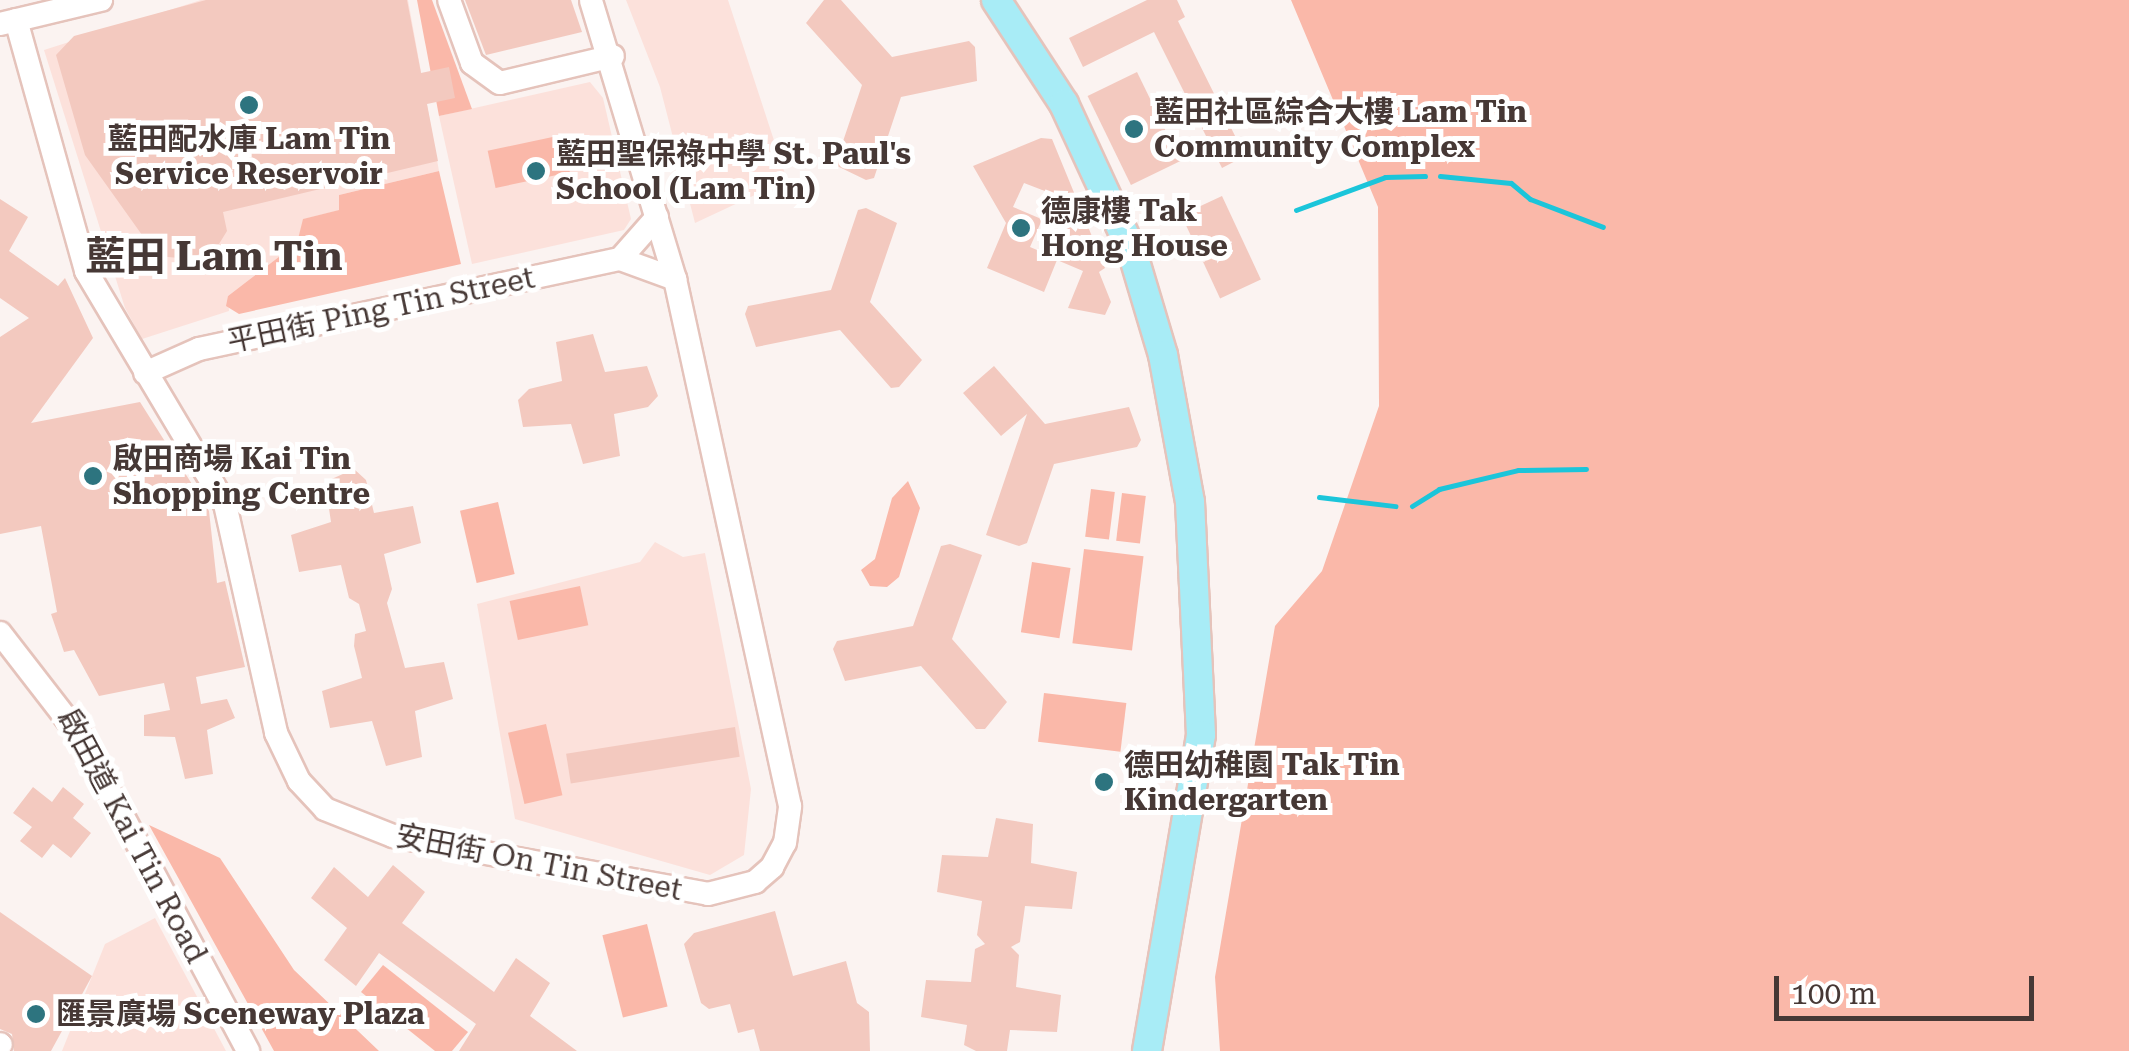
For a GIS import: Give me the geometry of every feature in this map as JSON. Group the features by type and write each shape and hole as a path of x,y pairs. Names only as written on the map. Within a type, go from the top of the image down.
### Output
{"main road":[{"path":"996,0 1082,136 1132,251 1163,355 1190,502 1201,613 1201,735 1147,1051"}],"street":[{"path":"8,22 101,0"},
{"path":"449,0 472,63 500,83 612,56"},
{"name":"安田街 On Tin Street","path":"8,22 86,270 225,504 276,734 299,781 325,809 394,836 708,894 754,882 772,867 786,843 790,806 675,279 612,56 591,0"},
{"path":"657,217 620,259 675,279"},
{"name":"平田街 Ping Tin Street","path":"145,374 199,349 620,259"},
{"name":"啟田道 Kai Tin Road","path":"0,633 80,736 248,1051"}],"shaded area":[{"name":"藍田配水庫 Lam Tin Service Reservoir","path":"201,0 408,0 439,171 339,195 340,210 304,219 297,243 228,296 229,311 142,339 125,308 44,50"},
{"path":"417,0 432,0 472,109 439,116"},
{"path":"626,0 728,0 787,180 695,223 660,87"},
{"path":"1291,0 2129,0 2129,1051 1220,1051 1215,977 1275,626 1322,571 1379,406 1378,207"},
{"name":"藍田聖保祿中學 St. Paul's School (Lam Tin)","path":"590,82 603,98 631,219 624,230 472,264 439,116"},
{"path":"562,135 570,172 496,188 488,151"},
{"path":"439,171 461,264 239,314 226,306 228,296 297,243 303,219 339,210 339,195"},
{"path":"908,481 920,508 899,577 887,587 870,586 861,570 875,559 892,498"},
{"path":"1091,489 1115,492 1109,540 1085,537"},
{"path":"1122,493 1146,496 1140,544 1116,541"},
{"path":"498,502 515,574 477,583 460,511"},
{"path":"655,542 683,557 705,553 751,789 744,855 710,875 515,819 477,604 640,562"},
{"path":"1084,549 1144,556 1132,651 1072,643"},
{"path":"1032,562 1071,568 1059,638 1021,632"},
{"path":"580,586 588,625 518,640 510,601"},
{"path":"1044,693 1126,703 1120,752 1038,742"},
{"path":"546,724 562,795 524,804 508,733"},
{"path":"149,825 220,858 294,970 379,1051 274,1051"},
{"path":"155,918 226,1051 62,1051 105,944"},
{"path":"647,924 668,1006 623,1018 602,935"},
{"path":"383,965 468,1032 452,1051 435,1051 361,992"}],"building":[{"name":"藍田配水庫 Lam Tin Service Reservoir","path":"206,0 407,0 421,73 449,67 455,98 427,104 438,161 223,212 227,231 219,244 190,259 157,256 85,155 56,55 74,36"},
{"path":"465,0 571,0 582,32 486,55"},
{"path":"824,0 841,0 892,57 969,41 975,47 977,81 901,97 874,178 866,180 835,165 862,85 806,23"},
{"path":"1147,0 1177,0 1185,17 1178,21 1245,156 1222,168 1154,32 1083,67 1069,38"},
{"name":"藍田社區綜合大樓 Lam Tin Community Complex","path":"1137,72 1180,161 1131,185 1088,96"},
{"name":"德康樓 Tak Hong House","path":"1041,138 1052,139 1105,268 1099,272 1111,302 1105,315 1068,308 1083,271 1057,260 1044,292 987,268 1006,223 973,166","holes":["1024,183 1050,193 1039,218 1013,207","1041,222 1066,232 1056,258 1030,247"]},
{"path":"1222,196 1261,279 1220,298 1181,215"},
{"name":"啟田商場 Kai Tin Shopping Centre","path":"0,199 28,217 9,251 58,286 65,278 93,338 31,423 140,402 209,511 217,583 225,581 245,667 196,677 201,704 227,699 235,718 207,730 213,774 185,779 175,737 144,736 144,715 170,710 164,683 99,696 74,650 64,652 51,614 57,612 41,526 0,534 0,337 29,318 0,298"},
{"path":"866,208 897,223 870,302 922,360 899,387 891,388 840,330 756,347 745,314 748,306 831,290 858,210"},
{"path":"593,334 605,372 647,366 658,396 648,407 614,414 620,456 583,464 571,424 523,427 518,400 529,389 562,381 556,342"},
{"path":"994,366 1045,424 1129,407 1141,440 1137,447 1054,464 1027,543 1019,546 986,535 1027,414 1001,436 963,393"},
{"path":"354,469 366,480 374,513 413,506 421,543 384,554 392,589 387,603 405,668 444,662 453,699 415,711 422,757 386,766 372,721 330,728 322,691 362,678 355,634 366,631 359,604 349,598 341,565 299,572 291,535 331,522 325,482"},
{"path":"950,544 982,555 952,639 1007,702 985,729 976,729 921,666 845,681 833,649 837,641 913,626 941,546"},
{"path":"735,727 740,757 571,783 566,754"},
{"path":"33,787 52,802 63,787 84,804 73,818 91,833 71,858 53,844 42,858 20,841 32,827 13,813"},
{"path":"996,818 1033,824 1031,863 1077,872 1072,909 1025,906 1020,942 1011,947 1019,955 1016,987 1061,995 1057,1032 1010,1030 1007,1051 976,1051 964,1045 967,1025 921,1017 926,980 971,982 975,949 985,944 977,935 982,901 937,892 942,855 988,857"},
{"path":"393,865 425,892 402,923 494,992 516,958 550,983 530,1016 577,1051 459,1051 476,1024 379,953 356,986 324,960 347,928 311,898 334,867 368,897"},
{"path":"775,911 793,976 846,961 857,1003 869,1012 870,1051 760,1051 754,1029 738,1033 730,1004 709,1009 701,1003 684,944 694,933"},
{"name":"匯景廣場 Sceneway Plaza","path":"0,912 92,976 51,1051 14,1051 12,1034 0,1029"}],"waterway":[{"path":"1296,210 1385,177 1425,176"},
{"path":"1440,176 1511,183 1530,199 1603,227"},
{"path":"1412,506 1439,489 1518,470 1586,469"},
{"path":"1319,497 1395,506"}],"place":[{"name":"藍田配水庫 Lam Tin Service Reservoir","path":"249,105"},
{"name":"藍田社區綜合大樓 Lam Tin Community Complex","path":"1134,129"},
{"name":"藍田聖保祿中學 St. Paul's School (Lam Tin)","path":"536,171"},
{"name":"德康樓 Tak Hong House","path":"1021,228"},
{"name":"啟田商場 Kai Tin Shopping Centre","path":"93,476"},
{"name":"德田幼稚園 Tak Tin Kindergarten","path":"1104,782"},
{"name":"匯景廣場 Sceneway Plaza","path":"36,1014"}],"district":[{"name":"藍田 Lam Tin","path":"214,257"}]}
